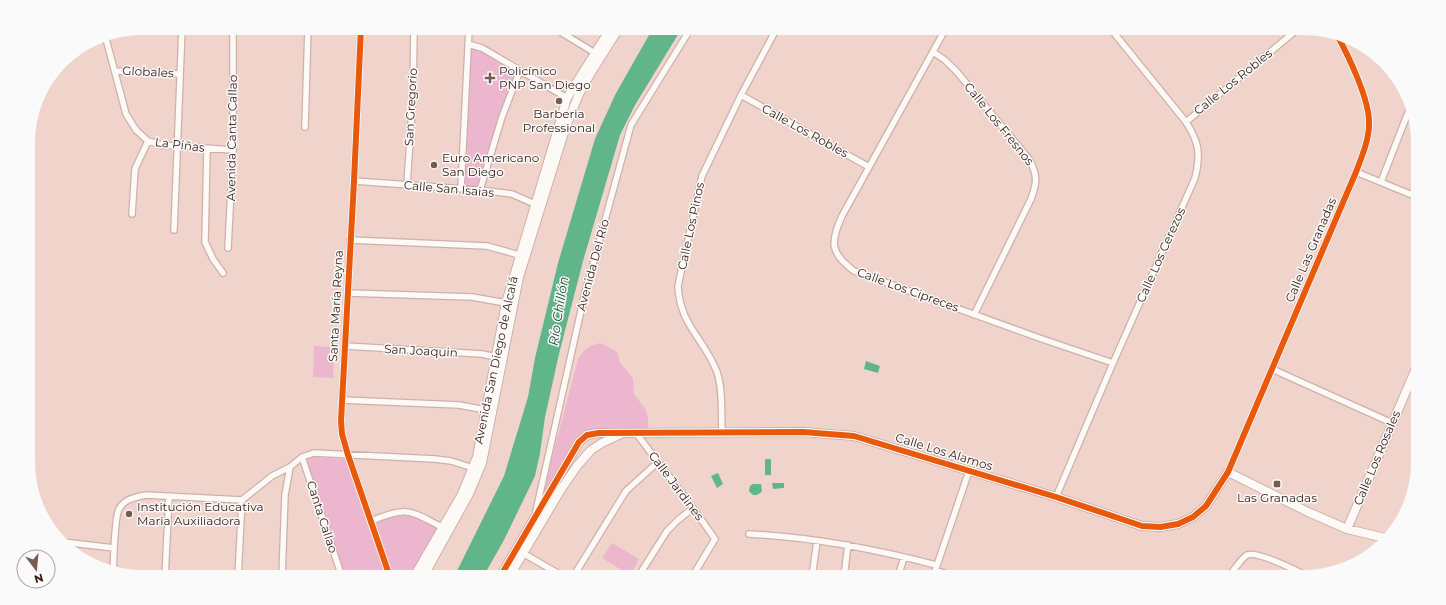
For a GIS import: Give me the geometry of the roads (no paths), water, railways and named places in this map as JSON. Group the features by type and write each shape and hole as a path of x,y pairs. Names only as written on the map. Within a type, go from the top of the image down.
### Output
{"street":[{"path":"174,230 182,35"},
{"name":"Avenida Canta Callao","path":"228,248 233,150 234,35"},
{"path":"305,127 308,35"},
{"name":"Santa María Reyna","path":"361,35 346,346 342,400 342,434 388,570"},
{"name":"San Gregorio","path":"407,185 413,94 414,35"},
{"path":"461,189 469,35"},
{"path":"565,35 595,53"},
{"name":"Avenida San Diego de Alcalá","path":"427,570 469,494 482,463 520,277 567,98 607,35"},
{"name":"Avenida San Diego de Alcalá","path":"418,570 462,494 477,458 506,303 519,255 572,108 590,74 615,35"},
{"name":"Avenida Del Río","path":"535,517 584,297 631,125 687,35"},
{"name":"Calle Los Pinos","path":"722,433 720,383 717,372 712,360 682,312 678,286 702,176 741,95 773,35"},
{"name":"Calle Los Cipreces","path":"942,35 869,167 836,231 834,242 836,254 843,263 854,271 974,315 1113,363"},
{"name":"Calle Los Cerezos","path":"1056,497 1113,363 1195,178 1199,162 1198,146 1193,132 1116,35"},
{"name":"Calle Los Robles","path":"1186,122 1292,35"},
{"name":"La Piñas","path":"107,41 116,70 126,114 136,130 148,141 162,145 233,150"},
{"name":"Calle Las Granadas","path":"1228,472 1356,172 1368,137 1368,108 1340,42"},
{"path":"468,44 482,48 567,98"},
{"name":"Calle Los Fresnos","path":"933,52 945,60 957,72 1029,159 1035,168 1037,178 1031,199 974,315"},
{"name":"Globales","path":"116,70 180,74"},
{"path":"480,190 502,117 520,70"},
{"name":"Calle Los Robles","path":"741,95 869,167"},
{"path":"1381,182 1407,116"},
{"path":"132,214 135,169 148,141"},
{"path":"207,149 204,242 213,259 223,273"},
{"path":"1356,172 1411,194"},
{"name":"Calle San Isaias","path":"354,181 480,190 512,194 538,205"},
{"path":"350,240 487,246 519,255"},
{"path":"348,293 472,297 506,303"},
{"name":"San Joaquin","path":"346,346 482,354 496,357"},
{"path":"1272,369 1392,423"},
{"name":"Calle Los Rosales","path":"1347,530 1411,379"},
{"path":"342,400 459,405 486,410"},
{"name":"Calle Los Alamos","path":"535,517 580,442 587,435 599,433 803,432 854,436 1056,497 1142,526 1160,527 1178,524 1193,517 1206,506 1228,472"},
{"path":"505,570 520,551 577,466 591,450 624,433"},
{"name":"Calle Jardines","path":"636,433 715,538 696,570"},
{"path":"113,566 118,510 125,502 135,497 146,495 242,500 272,476 290,467 302,457 314,453 435,459 451,461 473,468"},
{"name":"Canta Callao","path":"302,457 340,570"},
{"path":"577,570 626,491 658,462"},
{"path":"282,570 285,494 290,467"},
{"path":"935,568 969,471"},
{"path":"1228,472 1347,530 1381,537"},
{"path":"165,570 170,497"},
{"path":"238,570 242,500"},
{"path":"642,570 667,531 693,508"},
{"path":"371,521 392,513 406,511 413,512 442,527"},
{"path":"512,570 535,517"},
{"path":"749,534 774,535 848,545 904,557 940,570"},
{"path":"813,570 817,541"},
{"path":"71,543 114,548"},
{"path":"845,570 848,545"},
{"path":"520,551 552,570"},
{"path":"1235,570 1247,555 1252,554 1272,560 1294,570"},
{"path":"900,570 904,557"}],"water":[{"name":"Río Chillón","path":"649,35 678,35 635,105 620,135 583,261 559,354 545,417 535,476 504,540 487,570 457,570 504,476 528,397 535,358 558,263 595,139 615,95"},
{"path":"866,361 880,366 878,373 864,369"},
{"path":"765,459 771,459 771,475 765,475"},
{"path":"718,473 723,484 717,488 711,476"},
{"path":"772,483 784,483 784,488 773,489"},
{"path":"753,484 761,484 762,491 757,495 752,494 749,491 750,486"}],"place":[{"name":"Policínico PNP San Diego","path":"490,78"},
{"name":"Barberia Professional","path":"559,101"},
{"name":"Euro Americano San Diego","path":"434,165"},
{"name":"Las Granadas","path":"1277,484"},
{"name":"Institución Educativa Maria Auxiliadora","path":"129,514"}]}
